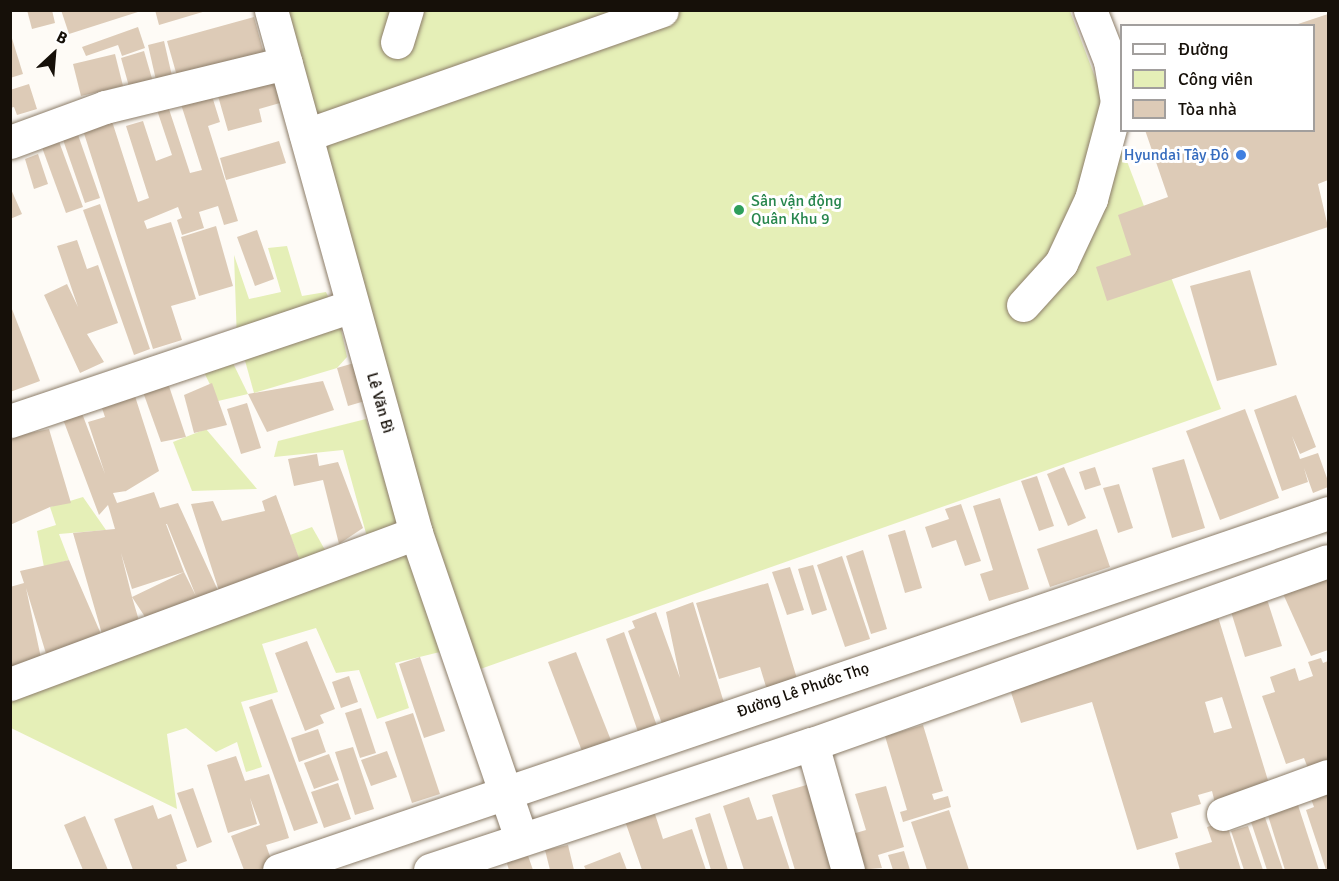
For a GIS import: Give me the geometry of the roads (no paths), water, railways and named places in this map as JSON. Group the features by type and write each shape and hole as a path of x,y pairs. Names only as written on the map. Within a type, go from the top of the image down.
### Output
{"street":[{"name":"Lê Văn Bì","path":"271,10 416,533 503,792 521,838"},
{"path":"397,42 406,10"},
{"path":"306,135 662,10"},
{"path":"1023,305 1061,263 1091,199 1117,102 1110,61 1090,10"},
{"path":"10,142 105,106 286,63"},
{"path":"10,422 352,306"},
{"name":"Đường Lê Phước Thọ","path":"279,870 1329,513"},
{"path":"10,684 416,533"},
{"path":"430,870 521,838 812,744 1329,561"},
{"path":"812,744 848,870"},
{"path":"1223,814 1329,776"}],"place":[{"name":"Hyundai Tây Đô","path":"1241,155"},
{"name":"Sân vận động Quân Khu 9","path":"739,210"}]}
